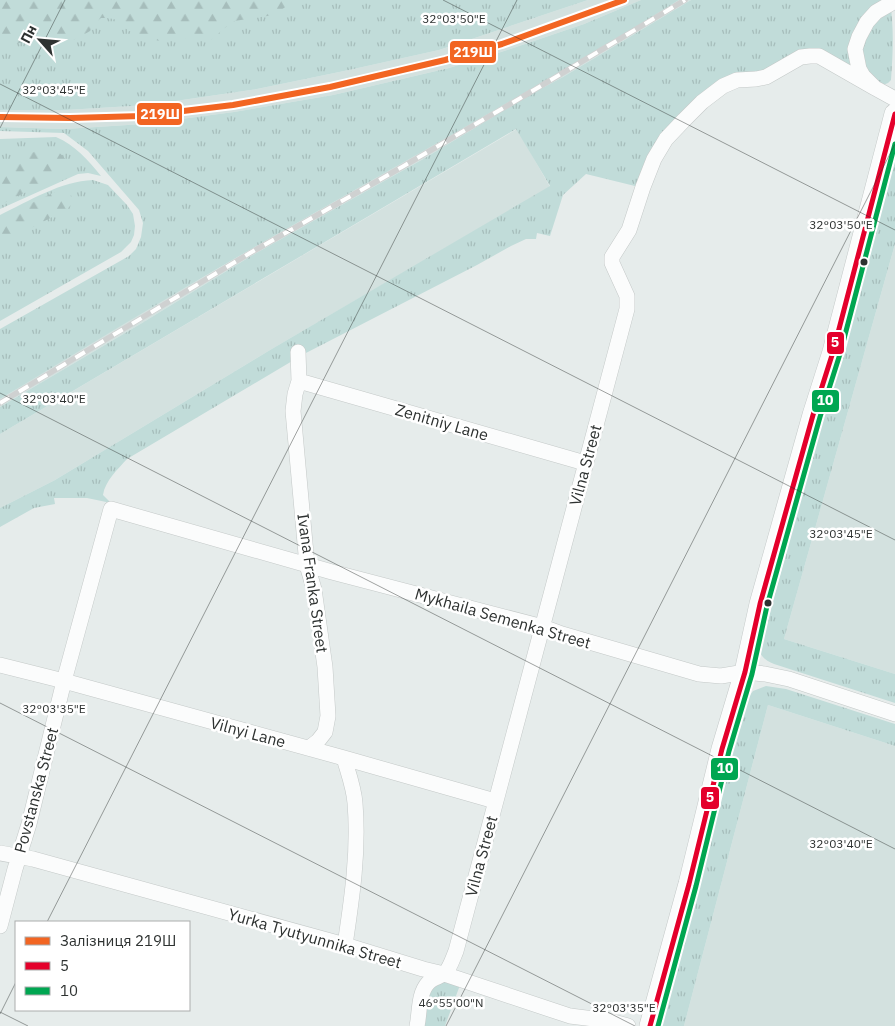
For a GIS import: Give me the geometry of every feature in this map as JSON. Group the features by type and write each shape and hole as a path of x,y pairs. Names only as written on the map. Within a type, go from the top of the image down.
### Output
{"street":[{"name":"Vilna Street","path":"876,88 863,76 859,69 855,49 867,22 876,12 895,1"},
{"name":"Vilna Street","path":"417,1026 422,996 427,984 444,974 456,951 627,309 627,296 612,263 612,258 629,230 654,160 666,139 702,102 723,86 737,80 766,77 800,57 819,56 895,99"},
{"path":"650,1026 689,884 763,594 813,415 834,352 895,114"},
{"name":"Ivana Franka Street","path":"298,352 299,382 294,394 294,411 307,565 314,589 325,667 328,716 325,732 309,748"},
{"name":"Zenitniy Lane","path":"299,382 585,463"},
{"name":"Mykhaila Semenka Street","path":"111,509 332,572 542,627 699,674 722,676 744,672 765,674 788,679 895,714"},
{"name":"Povstanska Street","path":"0,926 29,824 64,681 111,509"},
{"name":"Vilnyi Lane","path":"0,664 495,801"},
{"path":"344,758 355,801 356,840 354,884 345,945"},
{"name":"Yurka Tyutyunnika Street","path":"0,853 33,859 345,945 444,974 570,1016 610,1021 628,1026"}],"shaded area":[{"path":"588,0 641,0 584,24 501,52 449,68 333,95 234,112 143,124 65,129 0,127 0,110 66,110 148,105 257,89 349,70 439,50"},
{"path":"679,0 691,0 425,158 251,256 0,407 0,399 137,315 527,91"},
{"path":"517,129 550,187 270,350 55,480 0,508 0,434"},
{"path":"895,244 895,674 784,639"},
{"path":"768,705 895,746 895,1026 684,1026"}],"green space":[{"path":"0,0 588,0 439,50 349,70 257,89 148,105 66,110 0,110"},
{"path":"0,0 298,0 274,15 234,21 211,40 204,41 196,38 159,41 129,31 114,19 101,18 90,31 67,42 34,41 5,45 0,43"},
{"path":"641,0 679,0 519,96 185,287 0,399 0,329 129,256 136,249 141,237 143,223 139,210 88,151 64,133 0,131 0,127 65,129 143,124 234,112 333,95 449,68 501,52 584,24"},
{"path":"691,0 890,0 893,40 891,80 883,85 819,51 700,100 639,187 586,174 563,195 550,236 537,233 536,239 526,239 511,246 304,354 127,459 112,476 104,490 103,495 111,503 87,498 54,498 55,504 34,508 0,527 0,508 55,480 270,350 550,186 516,129 0,434 0,407 251,256 425,158"},
{"path":"56,137 75,149 101,176 88,173 78,174 0,209 0,139"},
{"path":"895,141 895,244 784,639 895,674 895,703 774,664 763,657 760,651"},
{"path":"49,149 57,151 63,156 67,163 68,171 0,205 1,180 8,168 20,158"},
{"path":"93,180 108,185 133,214 135,226 131,242 121,252 0,321 0,215 57,188 81,181"},
{"path":"57,191 68,193 72,196 74,202 60,213 0,244 0,218"},
{"path":"766,686 786,689 895,724 895,746 768,705 684,1026 659,1026 730,754 748,698 753,691"},
{"path":"443,982 460,985 445,1026 422,1026 426,997 432,987"}],"railway":[{"path":"0,403 250,253 402,167 685,0"}],"rail line":[{"name":"219Ш","path":"0,117 142,116 233,105 330,87 445,60 502,44 624,0"}],"transit line":[{"name":"5","path":"650,1026 689,884 722,749 745,672 760,604 813,415 833,352 895,114"},
{"name":"10","path":"658,1026 696,886 729,751 752,674 767,606 820,417 840,354 895,144"}]}
